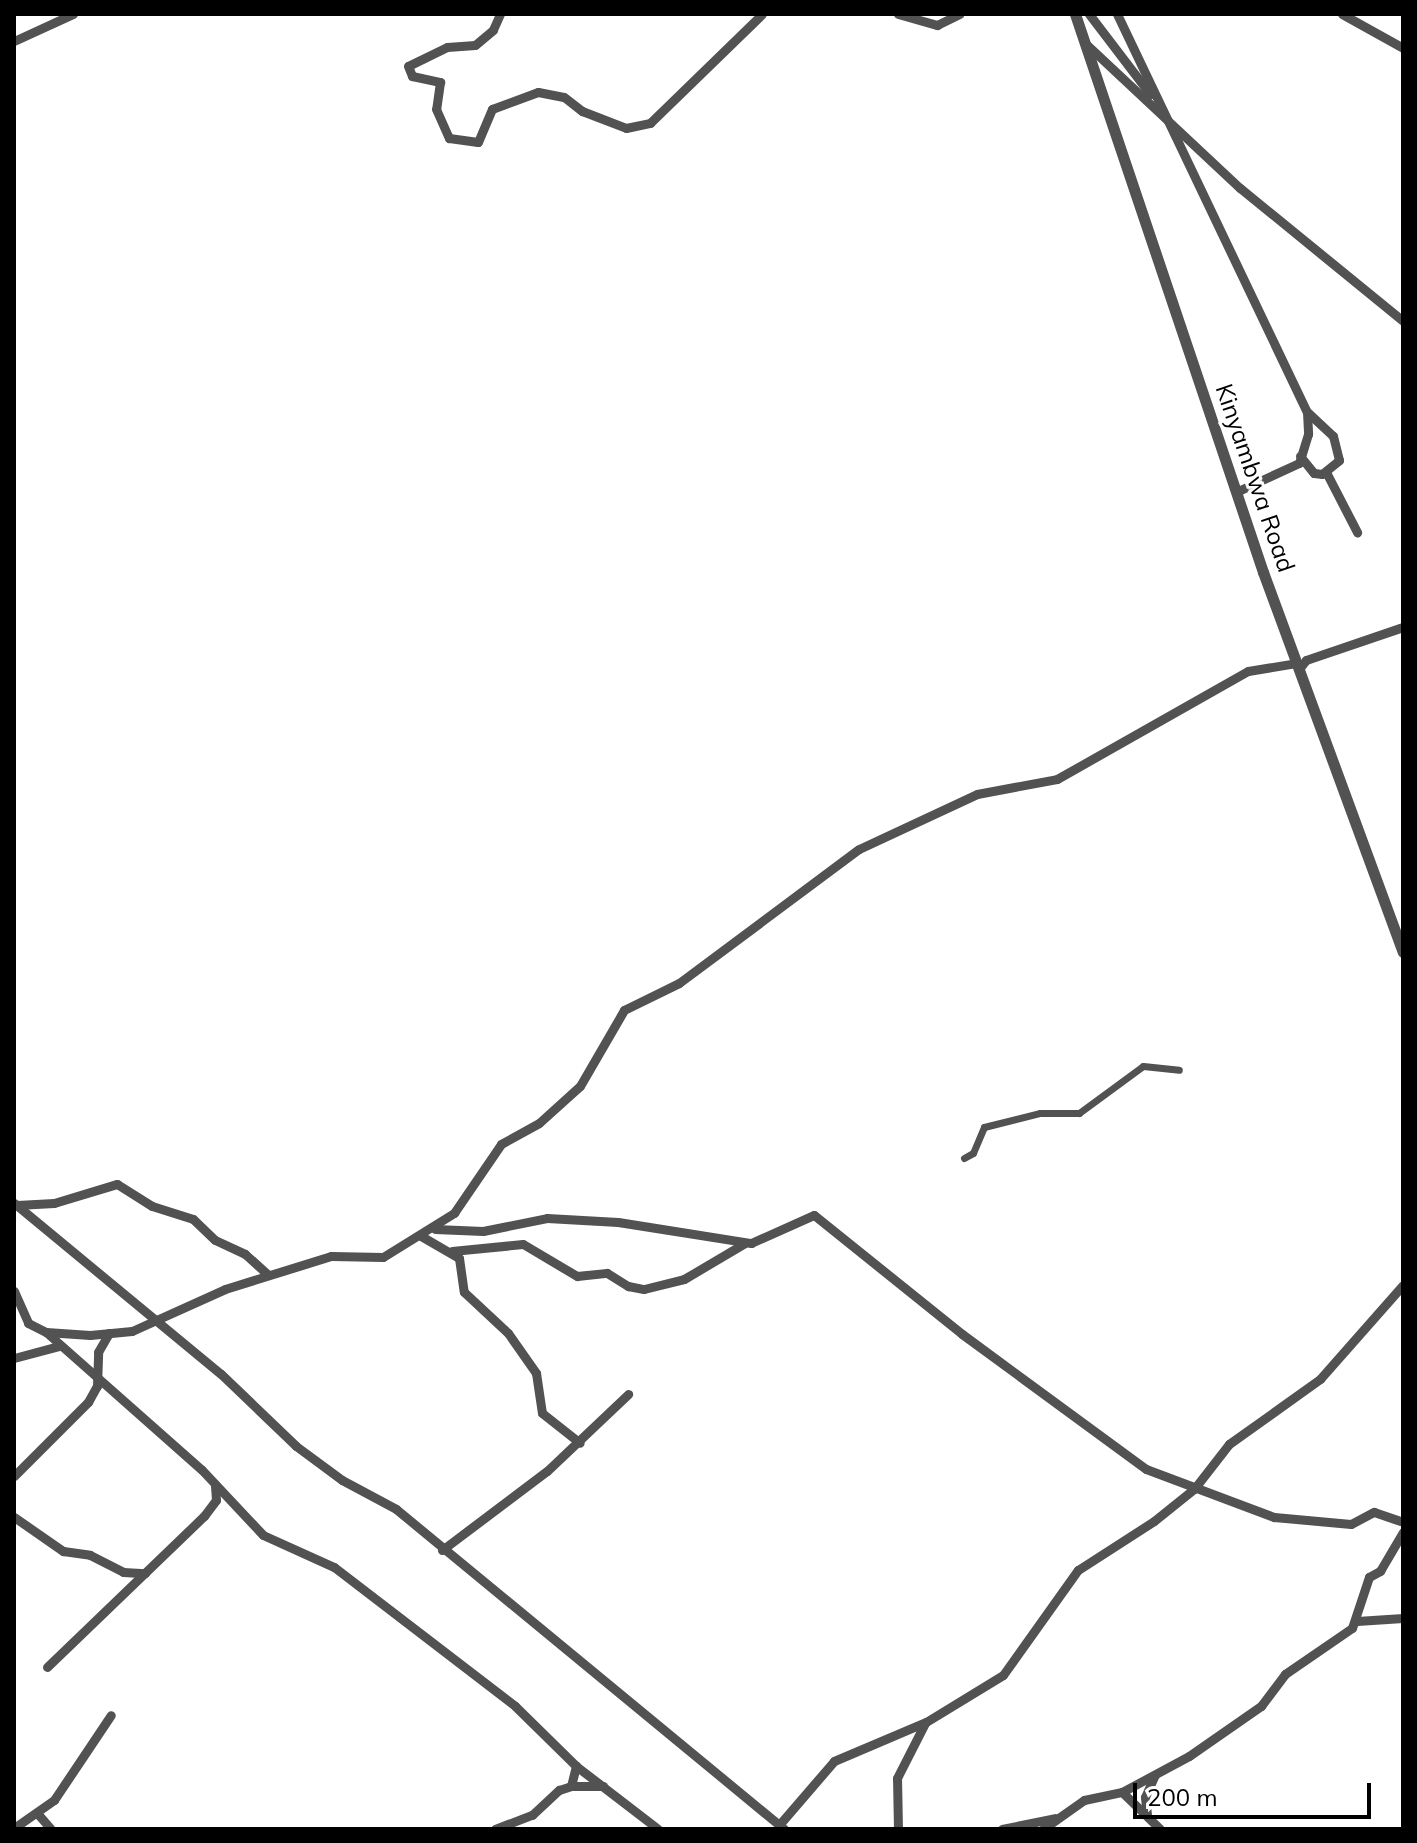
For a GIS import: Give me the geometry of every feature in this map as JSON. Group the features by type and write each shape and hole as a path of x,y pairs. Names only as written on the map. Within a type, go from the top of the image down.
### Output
{"street":[{"path":"14,41 73,14"},
{"path":"500,14 493,30 475,45 447,47 408,66 412,76 440,82 436,109 449,138 478,142 492,109 538,92 564,97 582,111 626,128 650,123 762,14"},
{"path":"898,14 937,25 960,14"},
{"name":"Kinyambwa Road","path":"1075,14 1236,492 1403,952"},
{"path":"1089,14 1162,111"},
{"path":"1117,14 1307,412 1323,423 1338,447 1339,460 1326,472 1308,470 1300,456"},
{"path":"1342,14 1403,48"},
{"path":"1084,42 1162,111 1240,188 1403,321"},
{"path":"1236,492 1291,470 1300,456 1307,412"},
{"path":"1326,472 1357,532"},
{"path":"46,1332 109,1333 157,1321 267,1274 339,1254 374,1261 432,1229 468,1198 501,1144 539,1123 580,1086 611,1024 624,1010 679,983 859,849 977,794 1057,779 1248,671 1298,666 1306,660 1403,627"},
{"path":"964,1158 973,1153 984,1127 1040,1113 1079,1113 1143,1066 1179,1070"},
{"path":"14,1203 54,1203 117,1184 152,1206 193,1219 215,1240 245,1254 267,1274"},
{"path":"14,1203 157,1321 296,1446 342,1480 396,1509 765,1813 778,1828 834,1761 926,1722 1003,1675 1078,1570 1194,1489 1229,1444 1330,1369 1403,1285"},
{"path":"432,1229 483,1231 547,1218 618,1222 745,1243 761,1241 802,1216 814,1215 1122,1456 1194,1489 1274,1517 1351,1524 1374,1512 1403,1522"},
{"path":"421,1236 452,1251 464,1268 460,1282 464,1292 508,1333 536,1373 542,1413 580,1443"},
{"path":"452,1251 521,1244 577,1276 607,1273 628,1286 644,1289 684,1279 745,1243"},
{"path":"14,1291 21,1315 46,1332 215,1484 263,1535 334,1567 515,1706 576,1766 658,1829"},
{"path":"14,1476 67,1427 94,1392 98,1352 109,1333"},
{"path":"14,1358 59,1346"},
{"path":"442,1550 580,1443 628,1394"},
{"path":"47,1667 213,1506 215,1484"},
{"path":"14,1517 51,1546 90,1555 123,1572 145,1573"},
{"path":"1043,1829 1090,1797 1122,1792 1155,1774 1239,1723 1261,1706 1285,1674 1335,1643 1357,1621 1369,1577 1380,1571 1403,1532"},
{"path":"1357,1621 1403,1618"},
{"path":"14,1828 37,1813 64,1788 111,1715"},
{"path":"898,1829 897,1778 926,1722"},
{"path":"571,1786 576,1766"},
{"path":"1147,1814 1145,1797 1155,1774"},
{"path":"495,1829 532,1815 559,1790 571,1786 603,1786"},
{"path":"1122,1792 1160,1829"},
{"path":"37,1813 51,1829"},
{"path":"1002,1829 1055,1818"}]}
